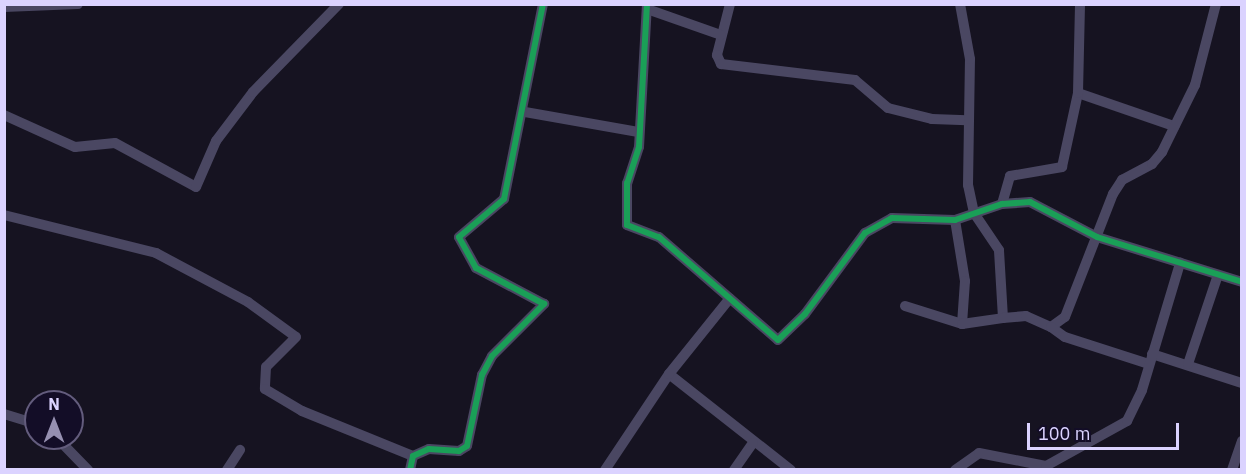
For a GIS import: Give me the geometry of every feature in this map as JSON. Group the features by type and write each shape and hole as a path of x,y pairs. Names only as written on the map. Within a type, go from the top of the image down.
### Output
{"street":[{"path":"4,8 78,4"},
{"path":"4,116 75,147 115,143 196,187 216,141 253,92 339,4"},
{"path":"4,215 156,253 248,302 296,337 266,367 265,388 302,411 412,456 441,447 459,451 467,446 482,375 492,356 544,304 490,278 471,263 460,242 462,230 492,214 504,199 525,112 543,4"},
{"path":"730,4 717,59 729,67 855,80 888,108 946,121 968,120"},
{"path":"960,4 969,33 968,185 974,213 999,250 1003,318"},
{"path":"1002,204 1010,176 1062,167 1078,93 1080,4"},
{"path":"1051,327 1074,303 1077,282 1122,180 1152,164 1195,85 1216,4"},
{"path":"721,35 647,7 638,132 627,183 627,225 659,237 778,340 805,314 876,223 905,217 955,220 1002,204 1047,206 1097,237 1242,282"},
{"path":"1078,93 1174,126"},
{"path":"525,112 638,132"},
{"path":"955,220 965,281 962,324"},
{"path":"955,470 979,453 1029,466 1055,464 1079,444 1127,422 1151,359 1180,263"},
{"path":"1188,364 1218,275"},
{"path":"605,470 669,374 730,298"},
{"path":"905,306 962,324 1026,316 1051,327 1065,337 1151,359 1188,364 1242,383"},
{"path":"669,374 753,443 791,470"},
{"path":"4,414 24,420"},
{"path":"1232,470 1242,441"},
{"path":"734,470 753,443"},
{"path":"69,450 88,470"},
{"path":"227,470 240,450"},
{"path":"410,470 412,456"}],"cycle path":[{"path":"410,470 413,456 429,449 459,451 467,446 482,375 492,356 544,304 476,268 459,237 504,199 543,4"},
{"path":"647,4 639,147 627,183 627,225 659,237 778,340 805,314 865,233 892,218 955,220 1002,204 1030,202 1097,237 1242,282"}]}
